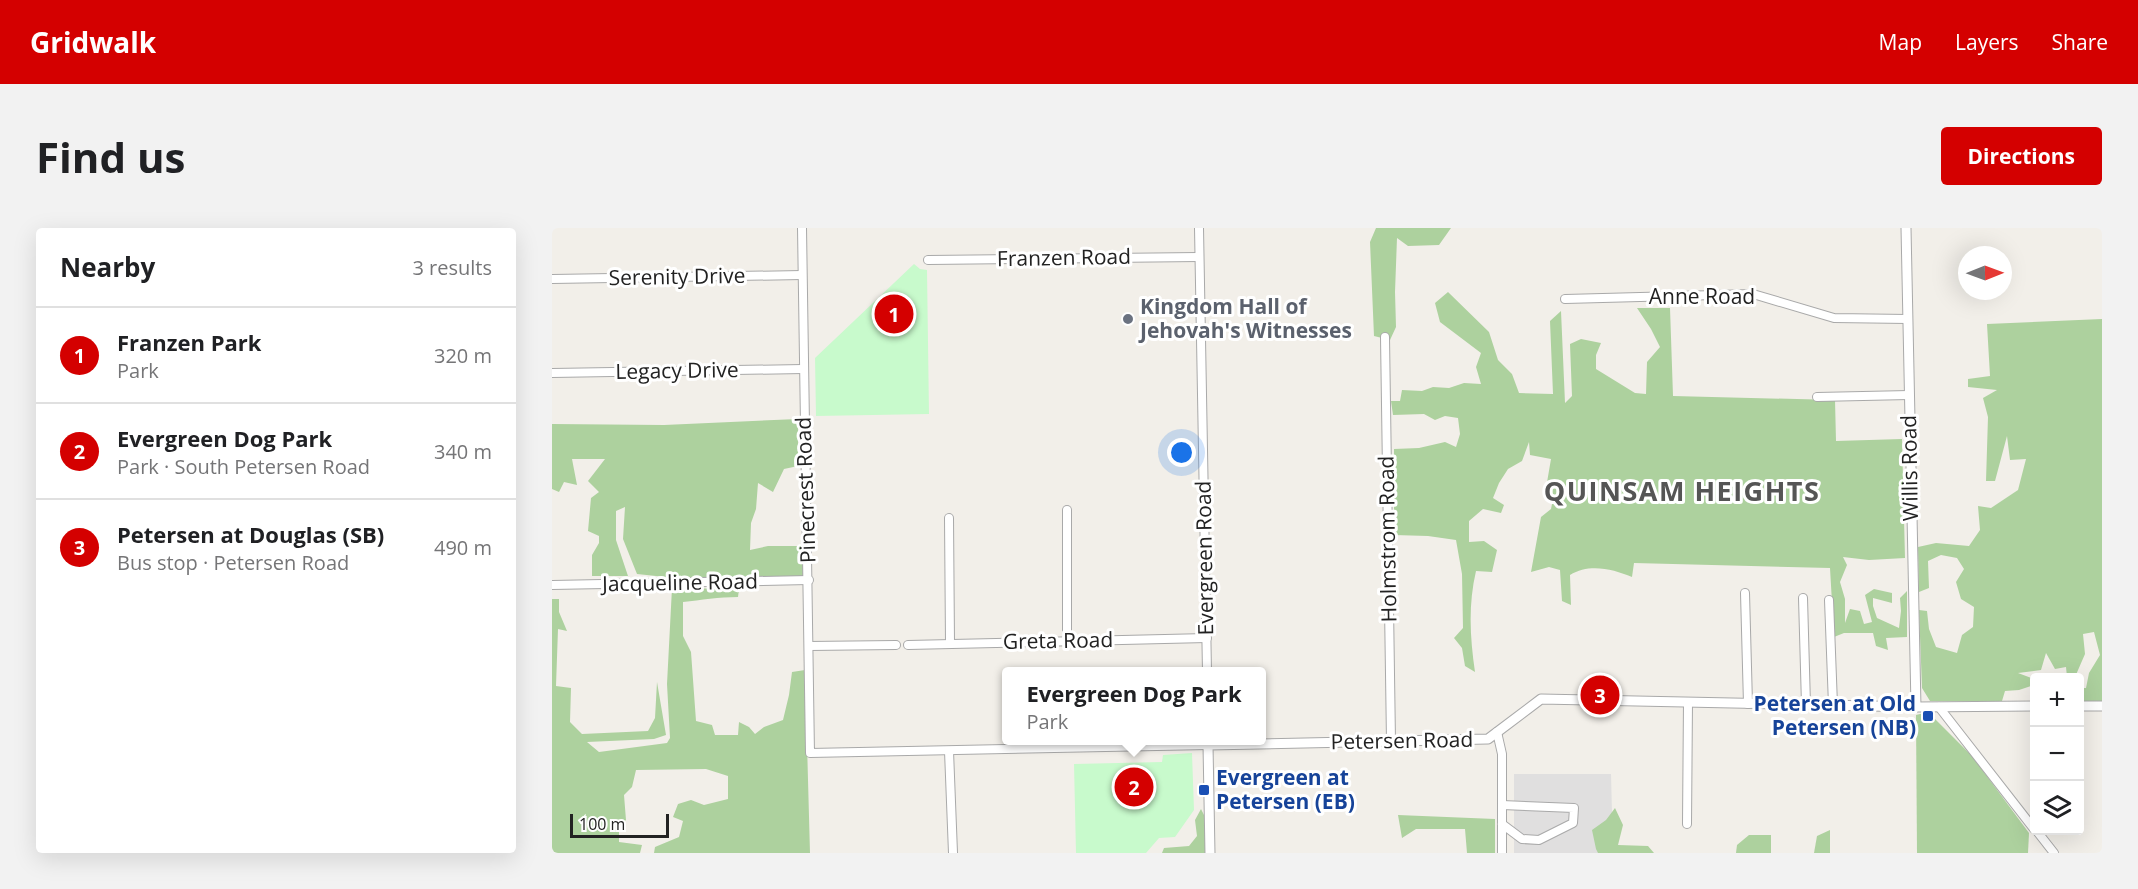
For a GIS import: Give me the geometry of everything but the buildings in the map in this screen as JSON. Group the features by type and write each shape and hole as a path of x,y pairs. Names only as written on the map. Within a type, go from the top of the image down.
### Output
{"street":[{"name":"Pinecrest Road","path":"802,228 810,753 949,751"},
{"name":"Evergreen Road","path":"1199,228 1207,667"},
{"name":"Willis Road","path":"1906,228 1916,707"},
{"name":"Franzen Road","path":"928,260 1199,257"},
{"name":"Serenity Drive","path":"552,279 802,275"},
{"name":"Anne Road","path":"1565,299 1753,294 1834,318 1908,319"},
{"name":"Holmstrom Road","path":"1385,337 1391,741"},
{"name":"Legacy Drive","path":"552,373 803,369"},
{"path":"1817,397 1909,395"},
{"path":"1067,510 1067,641"},
{"path":"949,518 950,643"},
{"name":"Jacqueline Road","path":"552,585 809,580"},
{"path":"1745,594 1748,704"},
{"path":"1803,598 1806,705"},
{"path":"1828,600 1833,705"},
{"name":"Greta Road","path":"908,645 1207,638"},
{"path":"809,646 896,645"},
{"name":"Petersen Road","path":"1266,742 1488,739 1541,699 1916,707 2030,706"},
{"path":"1687,824 1688,702"},
{"path":"2084,706 2102,706"},
{"path":"1939,707 2030,824"},
{"path":"1497,732 1502,754 1502,853"},
{"path":"953,853 949,751 1143,745"},
{"path":"1208,745 1210,853"},
{"path":"1502,805 1574,808 1573,823 1539,840 1522,839 1502,824"},
{"path":"2039,835 2054,853"}],"shaded area":[{"path":"1514,774 1611,774 1613,853 1514,853"}],"green space":[{"path":"1376,228 1451,228 1439,245 1408,246 1397,238 1396,327 1390,340 1374,336 1370,242"},
{"path":"914,264 920,269 927,270 929,414 816,416 815,358"},
{"path":"1448,292 1489,332 1498,360 1512,374 1519,393 1553,394 1550,321 1561,311 1565,403 1572,396 1570,344 1581,339 1601,343 1596,355 1596,369 1635,393 1646,394 1647,362 1660,347 1637,308 1670,308 1673,396 1835,400 1836,441 1902,439 1905,558 1869,560 1843,557 1847,565 1840,582 1845,599 1845,623 1850,609 1860,611 1864,624 1872,622 1865,595 1874,589 1892,593 1892,603 1873,598 1877,618 1899,628 1900,598 1907,591 1907,637 1886,638 1888,650 1876,646 1873,633 1844,633 1834,637 1830,568 1634,563 1632,577 1593,568 1570,575 1571,605 1562,601 1560,570 1549,567 1531,572 1541,517 1551,509 1554,494 1545,494 1551,459 1530,455 1529,442 1522,461 1508,469 1493,498 1504,505 1501,513 1483,509 1469,521 1469,542 1484,541 1497,550 1492,572 1476,571 1471,622 1475,672 1465,666 1462,648 1454,638 1463,628 1462,574 1456,540 1394,535 1394,449 1419,448 1445,442 1456,447 1460,434 1458,418 1445,416 1435,420 1424,414 1393,415 1391,401 1400,401 1402,390 1422,391 1433,387 1449,388 1464,383 1481,384 1476,367 1481,353 1440,322 1435,303"},
{"path":"2102,319 2102,703 2084,703 2084,688 2086,688 2089,673 2100,655 2094,632 2083,634 2085,654 2077,673 2067,673 2066,667 2055,669 2046,653 2041,670 2018,673 2030,678 2030,686 2005,691 2002,701 1930,701 1922,688 1919,610 1927,611 1929,629 1936,647 1957,653 1962,635 1973,627 1974,607 1961,599 1956,582 1964,569 1957,558 1941,555 1928,561 1929,588 1919,592 1918,547 1936,543 1969,546 1980,530 1978,506 1991,508 2018,490 2026,459 2010,460 2007,436 1995,481 1986,481 1988,417 1983,398 1997,390 1968,387 1968,379 1990,376 1987,324"},
{"path":"798,419 798,466 784,469 773,492 758,483 756,509 751,523 750,550 768,546 802,546 803,577 675,578 637,574 623,539 625,507 616,511 616,540 628,576 592,576 592,555 599,543 599,536 588,531 591,498 599,492 588,481 605,459 572,459 577,485 564,482 559,492 552,489 552,424 664,425"},
{"path":"672,588 739,589 738,597 683,602 683,636 691,652 696,721 712,725 715,735 738,735 739,722 749,727 755,734 764,727 783,720 792,672 805,670 810,853 654,853 655,847 679,837 683,821 673,817 678,804 691,800 704,805 728,799 728,776 706,769 636,770 632,787 624,795 626,820 619,826 619,842 642,845 640,853 552,853 552,599 559,599 559,612 567,631 558,629 556,686 571,688 570,722 582,734 648,731 655,718 657,682 666,735 654,739 587,742 599,752 667,743 670,738 667,684"},
{"path":"1928,712 1972,756 2029,833 2028,853 1917,853 1916,715"},
{"path":"1192,753 1194,810 1175,837 1159,838 1146,853 1076,853 1074,764 1162,762 1163,755"},
{"path":"1615,808 1623,825 1618,845 1648,846 1654,853 1598,853 1592,830 1606,820"},
{"path":"1201,809 1206,819 1206,853 1162,853 1164,848 1189,846 1197,836 1195,820"},
{"path":"1398,815 1495,819 1495,853 1467,853 1465,829 1416,829 1402,838"},
{"path":"1830,830 1830,853 1814,853 1817,836"},
{"path":"1749,835 1771,835 1771,853 1736,853 1737,845"}],"place":[{"name":"Franzen Park","path":"894,314"},
{"name":"Kingdom Hall of Jehovah's Witnesses","path":"1128,319"},
{"name":"Petersen at Douglas (SB)","path":"1600,695"},
{"name":"Petersen at Old Petersen (NB)","path":"1928,716"},
{"name":"Evergreen Dog Park","path":"1134,787"},
{"name":"Evergreen at Petersen (EB)","path":"1204,790"}],"district":[{"name":"QUINSAM HEIGHTS","path":"1682,492"}]}
